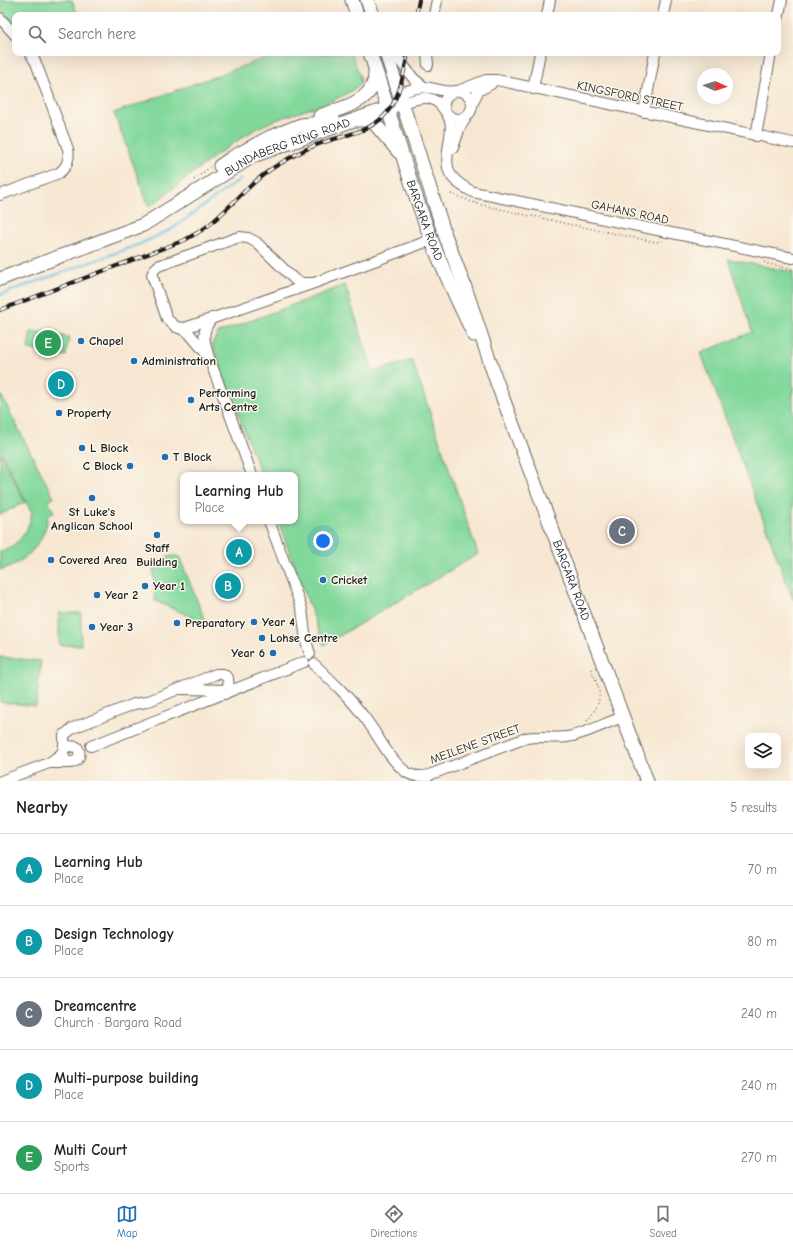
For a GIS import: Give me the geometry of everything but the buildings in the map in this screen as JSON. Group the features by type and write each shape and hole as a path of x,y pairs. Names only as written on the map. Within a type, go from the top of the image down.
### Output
{"main road":[{"path":"352,0 356,12"},
{"path":"367,0 372,12"},
{"name":"BARGARA ROAD","path":"371,56 431,240 452,291 496,380"},
{"name":"BARGARA ROAD","path":"387,56 445,235 466,290 496,380 647,781"},
{"path":"301,125 312,118 352,105 367,94 374,85 376,76 375,68"},
{"name":"BUNDABERG RING ROAD","path":"178,203 201,181 233,157 270,137 301,125 320,123 401,99"},
{"name":"BUNDABERG RING ROAD","path":"0,279 130,231 156,218 235,166 253,156 355,120 387,104"},
{"path":"355,120 366,120 373,122 403,157"},
{"path":"431,240 445,235"}],"street":[{"path":"435,12 437,0"},
{"path":"548,12 550,0"},
{"path":"664,12 666,0"},
{"path":"779,12 782,0"},
{"path":"0,18 12,32"},
{"path":"0,195 59,173 71,164 68,149 36,63 32,56"},
{"path":"396,56 413,78 424,87"},
{"path":"427,56 428,65"},
{"path":"533,89 539,56"},
{"path":"644,112 654,56"},
{"path":"756,136 771,56"},
{"name":"KINGSFORD STREET","path":"457,91 489,80 793,143"},
{"name":"KINGSFORD STREET","path":"473,103 478,91 484,87 496,84 509,84"},
{"path":"401,99 412,89 424,87 445,92 457,91 466,93 471,99 473,103 472,111 463,122 456,137 452,160 455,178 463,187"},
{"name":"GAHANS ROAD","path":"457,91 449,95 445,100 446,113 451,127 447,158 449,171 452,178 463,187 480,194 793,258"},
{"path":"401,99 428,98 437,102 446,113 457,120 466,118"},
{"path":"208,355 188,332 173,326 167,319 153,278 154,270 158,266 234,238 243,237 256,242 295,280 303,284 314,283"},
{"path":"179,328 189,327 431,240"},
{"path":"212,318 206,327 204,337 208,355 251,472"},
{"path":"270,524 302,609 309,660 357,708 380,742 410,778"},
{"path":"48,763 67,749 91,746 309,660"},
{"path":"74,760 65,760 67,749 64,735 74,728 134,704 146,702 220,673 228,678 230,691"},
{"path":"180,689 230,691"},
{"path":"192,689 198,691 200,695 201,702 198,705"},
{"name":"MEILENE STREET","path":"410,778 429,775 532,737 566,737 623,716"},
{"path":"1,781 48,763 74,760 91,746"},
{"path":"67,749 80,752 74,760"}],"path":[{"path":"190,183 213,165"},
{"path":"451,194 478,204 530,216 541,217 655,242 668,241"},
{"path":"763,261 768,264 793,270"},
{"path":"586,722 599,702 600,696 590,667"}],"green space":[{"path":"0,0 72,0 77,12 12,12 12,24 7,18 0,4"},
{"path":"271,56 352,56 360,76 361,83 351,91 326,103 283,117 258,128 216,156 149,207 114,113"},
{"path":"728,259 793,272 793,600 701,353 752,332"},
{"path":"345,285 373,372 412,360 478,554 324,645 279,524 298,524 298,472 260,472 212,344 218,333"},
{"path":"31,331 69,337 66,356 28,349"},
{"path":"0,393 54,498 48,501 54,512 48,515 43,534 39,543 33,550 18,562 0,570 0,552 13,545 23,536 29,524 32,509 30,510 0,449"},
{"path":"0,453 25,502 0,515"},
{"path":"172,556 179,556 206,623 155,601 153,563"},
{"path":"59,613 81,613 81,645 59,645"},
{"path":"0,657 41,661 36,706 0,702"}],"waterway":[{"path":"0,295 140,244 172,229 240,179"}],"railway":[{"path":"417,12 419,0"},
{"path":"0,310 185,240 201,231 271,169 309,148 327,141 353,134 369,127 383,117 393,103 400,87 407,56"}],"place":[{"name":"Chapel","path":"81,341"},
{"name":"Multi Court","path":"48,343"},
{"name":"Administration","path":"134,361"},
{"name":"Multi-purpose building","path":"61,384"},
{"name":"Performing Arts Centre","path":"191,400"},
{"name":"Property","path":"59,413"},
{"name":"L Block","path":"82,448"},
{"name":"T Block","path":"165,457"},
{"name":"C Block","path":"130,466"},
{"name":"St Luke's Anglican School","path":"92,498"},
{"name":"Dreamcentre","path":"622,531"},
{"name":"Staff Building","path":"157,535"},
{"name":"Learning Hub","path":"239,552"},
{"name":"Covered Area","path":"51,560"},
{"name":"Cricket","path":"323,580"},
{"name":"Year 1","path":"145,586"},
{"name":"Design Technology","path":"228,586"},
{"name":"Year 2","path":"97,595"},
{"name":"Year 4","path":"254,622"},
{"name":"Preparatory","path":"177,623"},
{"name":"Year 3","path":"92,627"},
{"name":"Lohse Centre","path":"262,638"},
{"name":"Year 6","path":"273,653"}]}
